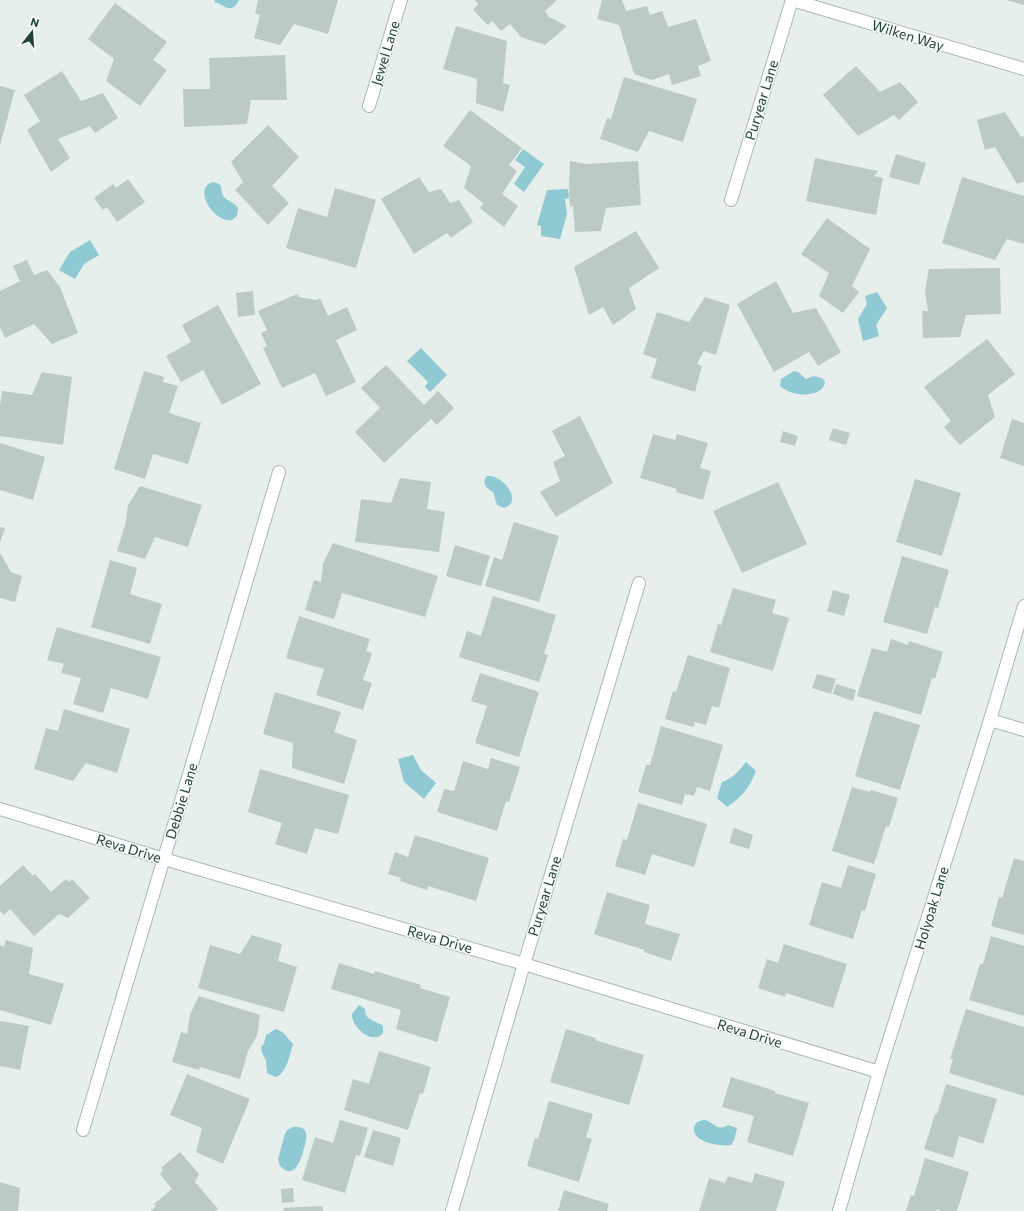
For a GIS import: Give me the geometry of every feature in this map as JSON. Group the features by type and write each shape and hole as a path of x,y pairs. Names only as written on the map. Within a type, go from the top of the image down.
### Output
{"street":[{"name":"Jewel Lane","path":"369,106 401,0"},
{"name":"Wilken Way","path":"792,0 1024,69"},
{"name":"Puryear Lane","path":"731,200 792,0"},
{"name":"Debbie Lane","path":"83,1130 279,472"},
{"name":"Puryear Lane","path":"452,1211 524,964 639,583"},
{"name":"Holyoak Lane","path":"839,1211 879,1072 990,720 1024,606"},
{"path":"990,720 1024,730"},
{"name":"Reva Drive","path":"0,810 524,964 879,1072"}],"water":[{"path":"215,0 239,0 233,7 227,8 214,2"},
{"path":"523,149 544,164 524,192 514,184 525,167 515,160"},
{"path":"213,182 219,184 224,197 235,204 238,208 237,216 232,220 218,216 212,211 208,204 204,190 207,185"},
{"path":"568,189 569,198 565,199 567,214 560,239 541,236 541,226 537,225 547,190"},
{"path":"90,240 99,255 84,264 75,279 59,270 70,252"},
{"path":"877,292 887,308 876,325 879,336 863,341 858,319 867,304 865,296"},
{"path":"421,348 447,375 430,392 425,387 428,382 407,361"},
{"path":"794,371 798,372 806,379 813,376 822,378 825,382 824,386 822,389 810,394 802,395 788,391 780,386 781,379"},
{"path":"487,476 499,479 509,489 512,495 510,505 504,508 497,505 493,492 486,487 484,483"},
{"path":"413,755 421,770 436,783 424,799 404,782 398,759"},
{"path":"746,762 756,771 744,792 737,800 727,807 717,798 722,782 736,774"},
{"path":"359,1005 365,1009 365,1013 371,1020 383,1026 383,1033 379,1036 374,1037 363,1033 355,1024 352,1014"},
{"path":"276,1029 283,1033 293,1044 285,1068 275,1077 267,1073 266,1060 262,1053 261,1047 264,1044 266,1035"},
{"path":"703,1120 720,1128 728,1125 737,1128 731,1145 714,1144 697,1137 694,1126 697,1122"},
{"path":"293,1127 303,1129 305,1131 306,1139 298,1165 293,1170 289,1171 280,1166 278,1159 285,1134 287,1130"}],"building":[{"path":"258,0 338,0 328,34 294,24 280,45 254,38 260,15 255,13"},
{"path":"475,0 557,0 545,11 549,17 567,26 545,45 521,37 510,24 501,31 492,21 488,25 473,10 478,4"},
{"path":"602,0 622,0 626,11 647,6 650,15 662,11 668,27 696,19 711,61 698,66 701,76 672,85 669,74 652,80 634,74 619,25 597,19"},
{"path":"1006,0 1024,0 1024,5"},
{"path":"115,3 167,42 153,60 167,70 140,106 106,81 114,59 88,39"},
{"path":"456,26 507,41 503,83 510,85 503,112 476,103 477,79 443,69"},
{"path":"285,55 287,100 251,100 247,124 184,127 183,89 210,89 209,58"},
{"path":"856,66 880,92 900,82 918,102 899,120 894,115 858,136 823,95"},
{"path":"62,71 81,101 103,93 118,118 95,133 90,126 58,139 70,158 51,172 27,130 40,121 24,95"},
{"path":"624,77 697,99 683,142 649,131 638,152 600,139 607,118 611,119"},
{"path":"0,86 15,90 0,145"},
{"path":"470,110 522,148 509,165 517,171 502,194 518,206 504,227 480,208 483,203 464,188 471,166 443,146"},
{"path":"1005,112 1021,137 1024,136 1024,182 1017,184 995,147 985,150 977,120"},
{"path":"268,125 299,157 272,186 289,203 268,225 235,190 243,182 231,162"},
{"path":"896,154 926,163 919,185 889,177"},
{"path":"815,158 878,171 874,176 883,178 876,215 806,201"},
{"path":"570,161 586,164 638,161 641,205 606,208 601,231 575,232 573,206 570,207"},
{"path":"419,177 429,192 441,189 450,203 459,200 473,222 451,238 447,233 414,254 381,199"},
{"path":"962,177 1024,196 1024,244 1007,239 995,260 942,243"},
{"path":"128,179 145,202 117,222 107,207 103,210 94,198 113,184 116,188"},
{"path":"335,188 376,200 356,268 286,248 298,208 327,217"},
{"path":"827,218 870,249 852,286 859,292 843,313 819,296 829,273 801,254"},
{"path":"636,231 659,268 629,288 636,309 613,325 603,307 589,315 574,267"},
{"path":"27,260 34,275 47,270 60,287 78,333 52,344 34,324 5,338 0,327 0,291 20,281 13,266"},
{"path":"1000,268 1001,314 966,315 960,337 923,338 922,311 928,311 925,291 929,269"},
{"path":"776,281 793,313 816,308 841,352 818,366 809,352 774,372 737,304"},
{"path":"253,291 255,315 238,317 236,293"},
{"path":"297,294 299,297 316,300 320,298 328,316 347,307 357,330 336,340 356,382 326,396 315,373 282,388 263,348 267,346 261,333 267,330 258,311"},
{"path":"705,297 730,305 716,355 704,351 697,364 702,366 695,392 651,378 657,359 643,354 657,312 689,322"},
{"path":"218,305 261,384 222,405 203,370 181,382 166,356 191,342 182,325"},
{"path":"987,339 1015,374 988,395 995,417 960,445 944,427 951,421 924,387"},
{"path":"386,365 424,405 438,391 454,408 437,425 431,419 384,463 355,432 380,408 361,388"},
{"path":"144,371 164,377 163,382 178,386 169,413 201,423 188,464 153,454 145,479 114,469"},
{"path":"42,372 72,377 63,445 0,436 0,405 2,391 32,395"},
{"path":"580,416 613,483 556,517 540,492 560,481 553,462 565,456 552,431"},
{"path":"1012,419 1024,423 1024,466 1000,458"},
{"path":"833,428 850,433 846,445 829,440"},
{"path":"783,431 798,436 795,446 780,442"},
{"path":"653,434 675,440 677,434 708,443 700,468 711,471 703,500 676,492 677,489 640,478"},
{"path":"0,443 45,457 33,500 0,490"},
{"path":"400,478 431,482 427,509 445,512 439,552 355,542 361,499 391,503"},
{"path":"915,479 961,493 942,556 896,542"},
{"path":"778,482 807,544 742,573 713,511"},
{"path":"140,486 202,505 188,547 155,537 145,559 117,551 126,522 128,505"},
{"path":"514,522 559,536 539,602 485,586 494,557 502,560"},
{"path":"0,527 5,528 0,543"},
{"path":"333,543 438,576 425,617 342,593 334,619 305,610 314,580 321,582 323,564"},
{"path":"455,545 490,556 481,586 446,576"},
{"path":"0,553 11,572 22,576 15,602 0,598"},
{"path":"902,556 949,570 938,608 935,607 927,634 883,622"},
{"path":"110,560 137,568 130,594 162,604 150,644 91,627"},
{"path":"733,588 776,600 772,613 789,618 773,671 710,652 718,624 721,625"},
{"path":"833,590 850,595 844,616 827,611"},
{"path":"493,596 556,615 544,654 548,655 539,682 459,657 467,631 481,636"},
{"path":"299,616 370,639 366,651 372,653 363,680 372,683 363,710 316,695 324,669 286,658"},
{"path":"57,627 161,657 148,699 111,688 103,713 73,704 81,678 61,673 64,664 47,660"},
{"path":"891,639 908,645 909,641 943,652 935,679 932,678 921,715 857,696 872,648 887,652"},
{"path":"688,655 730,668 719,708 712,706 706,725 695,722 693,727 665,719 673,691 676,692"},
{"path":"480,673 539,692 519,757 475,743 487,706 471,701"},
{"path":"817,674 836,679 831,694 812,688"},
{"path":"836,684 856,690 853,701 833,694"},
{"path":"275,692 341,712 334,732 357,740 344,784 292,768 293,743 263,734"},
{"path":"64,709 130,729 117,773 86,763 73,781 34,769 46,728 58,731"},
{"path":"874,711 920,725 900,790 855,776"},
{"path":"661,726 723,745 710,791 697,787 694,796 685,794 682,805 638,792 646,765 650,765"},
{"path":"491,758 520,767 509,802 506,801 497,831 437,812 444,789 454,791 463,761 488,769"},
{"path":"260,769 349,795 338,834 315,828 307,854 275,844 282,823 248,812"},
{"path":"852,787 870,792 871,790 898,798 889,827 886,826 874,864 832,851"},
{"path":"638,803 707,824 694,867 652,854 645,875 615,866 623,839 627,840"},
{"path":"734,828 753,835 749,849 729,843"},
{"path":"415,835 489,858 476,901 428,886 427,890 400,881 401,878 388,874 395,852 408,857"},
{"path":"1014,858 1024,861 1024,935 991,926 999,897 1002,898"},
{"path":"23,865 33,876 35,874 51,892 66,879 69,882 72,879 90,898 68,918 59,914 34,936 10,909 4,915 0,911 0,886"},
{"path":"848,865 876,874 865,911 862,910 853,939 809,925 822,882 841,888"},
{"path":"607,892 650,905 645,924 680,934 671,961 644,952 644,950 594,934"},
{"path":"252,935 282,944 278,961 297,967 284,1012 198,988 210,945 240,954"},
{"path":"991,936 1024,946 1024,1016 969,1000 980,964 983,964"},
{"path":"6,940 33,948 29,974 64,984 51,1025 0,1010 0,945 4,947"},
{"path":"784,944 847,964 833,1008 786,993 785,997 758,988 767,959 778,963"},
{"path":"339,963 374,974 375,971 421,985 420,988 450,997 437,1042 396,1029 401,1010 331,989"},
{"path":"199,996 260,1015 257,1036 248,1051 240,1079 200,1067 199,1070 172,1062 181,1032 187,1034 190,1014"},
{"path":"966,1009 1024,1027 1024,1096 949,1073 953,1059 950,1059"},
{"path":"0,1021 29,1026 20,1070 0,1066"},
{"path":"566,1029 596,1038 595,1040 644,1055 629,1105 550,1082"},
{"path":"379,1051 431,1067 423,1094 420,1093 408,1130 344,1110 353,1079 369,1084"},
{"path":"187,1074 250,1099 223,1164 196,1152 202,1128 170,1115"},
{"path":"731,1077 775,1091 775,1093 809,1103 793,1156 747,1142 754,1116 722,1107"},
{"path":"946,1084 997,1099 983,1144 959,1136 953,1158 924,1149"},
{"path":"549,1101 593,1114 586,1137 592,1139 579,1182 527,1166 535,1138 538,1139"},
{"path":"340,1120 368,1128 360,1156 356,1155 345,1193 302,1180 315,1137 333,1143"},
{"path":"373,1130 401,1138 393,1166 364,1157"},
{"path":"180,1152 199,1174 195,1182 218,1209 215,1211 151,1211 156,1206 154,1204 172,1189 160,1174 163,1170 161,1168"},
{"path":"925,1158 969,1172 957,1211 942,1211 937,1209 936,1211 906,1211 911,1195 914,1196"},
{"path":"755,1173 785,1182 776,1211 699,1211 709,1178 725,1183 728,1176 752,1183"},
{"path":"0,1182 20,1188 18,1211 0,1211"},
{"path":"293,1188 294,1202 282,1203 281,1189"},
{"path":"564,1190 609,1204 607,1211 558,1211"},
{"path":"322,1206 323,1211 284,1211 283,1208"}]}
